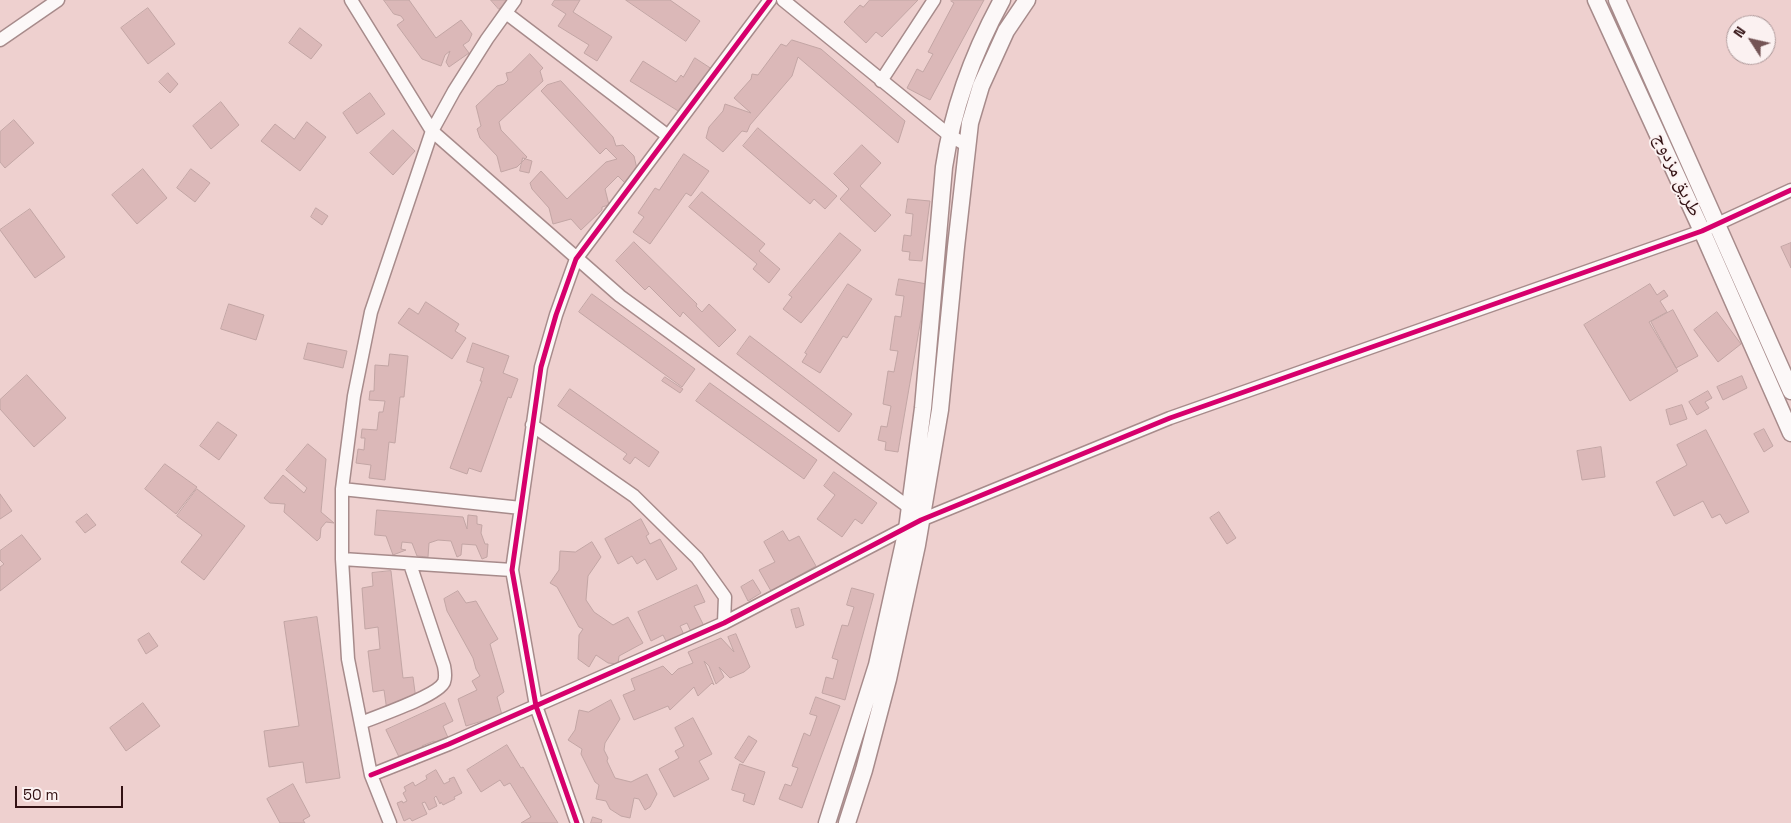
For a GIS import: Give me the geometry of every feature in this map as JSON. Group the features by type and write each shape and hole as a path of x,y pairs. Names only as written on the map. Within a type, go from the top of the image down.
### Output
{"street":[{"path":"0,40 58,0"},
{"path":"351,0 432,131 620,296 910,508"},
{"path":"390,823 371,775 348,659 342,559 342,489 354,396 371,312 432,131 454,91 515,0"},
{"path":"577,823 536,706 512,570 541,367 576,259 770,0"},
{"path":"782,0 949,135 968,146"},
{"path":"882,81 934,0"},
{"path":"827,823 877,665 910,508 923,408 944,168 949,135 962,88 986,28 1002,0"},
{"path":"847,823 864,770 888,679 921,520 940,410 970,124 981,86 1006,31 1027,0"},
{"name":"طريق مزدوج","path":"1596,0 1710,227 1733,280 1791,434"},
{"path":"1617,0 1710,227"},
{"path":"506,13 668,136"},
{"path":"371,775 449,744 724,623 921,520 1170,418 1710,227 1791,190"},
{"path":"1733,280 1791,391"},
{"path":"532,425 634,496 697,558 725,597 724,623"},
{"path":"342,489 521,508"},
{"path":"342,559 512,570"},
{"path":"361,723 433,693 443,683 445,675 444,666 410,564"}],"building":[{"path":"384,0 409,0 436,38 461,20 472,34 469,41 463,45 469,53 449,67 446,62 450,51 445,55 441,66 422,59 397,25 404,20 401,16 394,14"},
{"path":"491,0 510,0 499,9"},
{"path":"555,0 580,0 573,12 612,37 597,61 584,53 589,45 558,26 566,14 552,5"},
{"path":"626,0 670,0 700,21 686,41"},
{"path":"870,0 918,0 882,37 876,32 866,43 844,22 860,5 863,7"},
{"path":"952,0 984,0 930,100 907,88 917,69 923,72 933,54 928,52 954,3"},
{"path":"148,8 175,44 148,64 121,28"},
{"path":"300,28 322,45 311,59 289,43"},
{"path":"792,40 821,49 905,121 898,143 798,57 792,76 750,125 747,132 742,131 723,152 706,138 709,127 723,111 725,104 751,113 734,98 751,79 752,74 758,75 781,44 786,46"},
{"path":"530,54 543,68 540,71 543,81 499,122 501,130 527,157 517,167 501,172 497,156 480,138 477,129 481,126 476,106 497,86 504,84 508,80 506,73 511,72"},
{"path":"695,58 718,73 683,114 630,81 643,61 676,82 681,75 683,77"},
{"path":"168,73 178,84 170,93 159,82"},
{"path":"561,81 613,137 616,146 623,145 634,156 637,169 628,186 618,176 605,189 609,205 602,207 602,210 581,230 571,219 553,224 549,208 532,189 530,183 541,171 567,199 606,162 617,159 606,148 600,154 541,91 547,85"},
{"path":"370,93 385,114 357,134 343,113"},
{"path":"221,102 239,125 211,149 193,126"},
{"path":"14,120 34,143 5,168 0,162 0,132"},
{"path":"307,122 326,137 300,171 261,141 275,124 294,139"},
{"path":"758,128 837,196 825,209 814,199 810,204 743,146"},
{"path":"393,130 415,151 393,175 370,153"},
{"path":"862,145 881,163 860,186 891,215 875,232 840,199 849,189 834,174"},
{"path":"684,154 709,171 691,196 686,193 650,244 633,232 644,217 638,213 655,188 659,190"},
{"path":"523,158 532,161 529,173 520,171"},
{"path":"143,169 167,198 137,224 112,195"},
{"path":"191,169 210,183 195,202 177,188"},
{"path":"702,192 765,244 759,251 780,269 769,283 753,269 757,264 689,207"},
{"path":"908,199 930,201 922,261 909,260 910,252 902,251 904,235 911,236 913,214 906,213"},
{"path":"316,208 328,216 322,225 311,217"},
{"path":"30,209 65,257 35,278 0,230"},
{"path":"840,233 861,250 801,323 783,309 792,297 789,295"},
{"path":"634,242 697,304 696,306 702,312 709,304 736,330 719,347 683,312 680,317 649,286 645,290 616,261"},
{"path":"1791,243 1791,268 1781,247"},
{"path":"899,279 927,284 898,452 885,450 886,442 878,440 881,426 887,427 891,406 883,404 888,371 894,372 898,351 890,350 895,316 901,317 904,296 896,295"},
{"path":"848,284 872,299 847,338 843,336 820,373 802,362 807,354 805,353"},
{"path":"1650,284 1657,295 1664,290 1668,296 1660,301 1667,312 1649,322 1678,371 1630,401 1584,325"},
{"path":"592,294 695,369 682,387 579,312"},
{"path":"426,302 459,324 455,331 466,338 452,359 398,323 409,308 418,314"},
{"path":"229,304 264,315 256,340 221,329"},
{"path":"1673,310 1698,356 1676,368 1651,322"},
{"path":"1717,312 1741,344 1718,362 1694,330"},
{"path":"750,336 852,414 839,432 737,354"},
{"path":"308,343 347,351 343,368 304,359"},
{"path":"473,343 509,356 503,373 518,379 511,398 508,397 481,472 469,468 467,474 450,468 482,381 480,381 484,368 467,362"},
{"path":"390,354 408,356 404,397 400,397 395,443 389,442 385,480 369,478 371,465 356,463 358,449 364,450 365,438 361,438 362,429 377,430 379,412 383,412 385,401 369,400 370,391 374,391 375,365 388,366"},
{"path":"27,375 66,418 34,447 0,409 0,400"},
{"path":"1742,376 1747,388 1723,400 1717,387"},
{"path":"665,377 683,389 680,393 662,381"},
{"path":"710,383 817,460 804,479 696,401"},
{"path":"570,389 659,452 649,467 635,457 630,464 623,459 627,454 558,406"},
{"path":"1708,391 1712,398 1705,402 1709,408 1697,415 1689,402"},
{"path":"1682,405 1687,419 1670,425 1666,410"},
{"path":"218,422 237,435 219,460 200,446"},
{"path":"1764,429 1773,446 1764,452 1754,434"},
{"path":"1706,430 1749,512 1726,524 1720,514 1712,518 1703,501 1674,516 1656,482 1687,465 1677,445"},
{"path":"308,444 326,459 321,512 334,523 326,522 321,528 320,538 317,541 284,512 285,504 270,503 264,498 283,475 304,493 307,488 286,470"},
{"path":"1601,447 1605,477 1582,480 1577,451"},
{"path":"165,464 197,487 176,514 145,489"},
{"path":"834,472 877,503 862,524 855,519 842,537 817,519 835,495 824,486"},
{"path":"197,489 245,526 204,580 181,562 202,535 177,516"},
{"path":"0,494 12,511 0,519"},
{"path":"377,510 463,517 467,529 468,515 477,516 477,524 482,525 481,533 485,544 488,544 487,557 482,559 476,545 462,544 461,555 457,557 451,541 438,540 429,543 428,557 417,556 412,543 402,542 401,549 406,550 393,555 386,536 375,535"},
{"path":"1219,512 1236,538 1227,544 1210,518"},
{"path":"87,514 96,525 85,533 76,522"},
{"path":"641,519 649,534 646,536 650,544 660,539 677,569 657,580 645,559 637,564 632,556 618,564 605,539"},
{"path":"783,531 789,541 799,536 816,566 771,591 759,570 775,562 764,542"},
{"path":"22,535 41,559 0,591 0,567 4,564 0,560 0,551"},
{"path":"592,542 601,557 588,576 586,600 594,612 613,625 628,617 643,643 619,656 618,664 608,663 596,655 589,667 578,659 579,635 583,629 579,627 557,587 550,583 559,570 560,551 575,552"},
{"path":"391,571 403,678 413,677 417,707 387,711 384,690 373,692 368,651 380,649 378,627 365,629 362,588 373,586 372,573"},
{"path":"753,580 761,593 748,601 741,587"},
{"path":"697,585 705,602 694,606 705,628 692,634 687,623 680,626 685,637 668,645 663,635 651,641 638,612"},
{"path":"852,588 874,594 845,700 822,693 826,677 833,679 838,660 832,658 842,625 848,626 854,607 847,605"},
{"path":"458,591 466,603 476,601 498,639 490,644 504,692 497,697 502,715 466,726 458,699 477,690 472,681 480,676 473,658 447,611 444,599"},
{"path":"799,608 804,625 796,628 791,610"},
{"path":"317,617 340,778 306,783 303,762 269,767 264,731 299,726 284,622"},
{"path":"149,633 158,646 146,654 138,640"},
{"path":"736,634 750,667 730,678 719,667 724,677 716,684 709,666 704,661 714,685 712,683 698,696 694,687 670,710 668,706 634,720 623,695 635,690 631,679 663,666 672,675 678,669 693,663 688,652 721,638 734,652 728,637"},
{"path":"816,697 840,706 802,808 779,799 785,784 791,786 798,768 792,766 804,733 810,736 817,716 810,714"},
{"path":"611,700 620,719 605,743 604,750 615,778 631,782 647,774 657,794 650,807 645,810 639,799 634,798 630,818 621,816 610,809 606,801 596,799 599,785 595,782 581,754 582,749 568,740 575,730 579,710 588,712"},
{"path":"143,703 160,726 126,751 110,728"},
{"path":"445,703 453,721 443,726 452,747 439,753 434,741 422,746 428,759 413,766 407,753 399,757 386,730"},
{"path":"693,718 712,754 699,761 709,779 674,797 659,769 679,758 675,751 684,746 675,728"},
{"path":"749,736 757,741 743,763 735,758"},
{"path":"507,745 558,823 521,823 531,817 510,783 504,786 500,780 481,792 467,770"},
{"path":"740,764 765,772 754,805 743,801 745,794 732,790"},
{"path":"436,770 444,784 454,777 462,793 443,805 441,802 440,804 436,796 434,798 437,806 429,810 425,802 422,803 427,814 412,821 410,818 404,821 397,803 407,801 403,793 406,791 404,787 413,782 415,786 427,779 426,776"},
{"path":"293,784 310,816 303,820 305,823 280,823 267,799"},
{"path":"593,817 602,820 601,823 591,823"}],"cycle path":[{"path":"577,823 536,706 512,570 541,367 556,315 576,259 770,0"},
{"path":"371,775 449,744 724,623 921,520 1170,418 1702,231 1791,190"}]}
